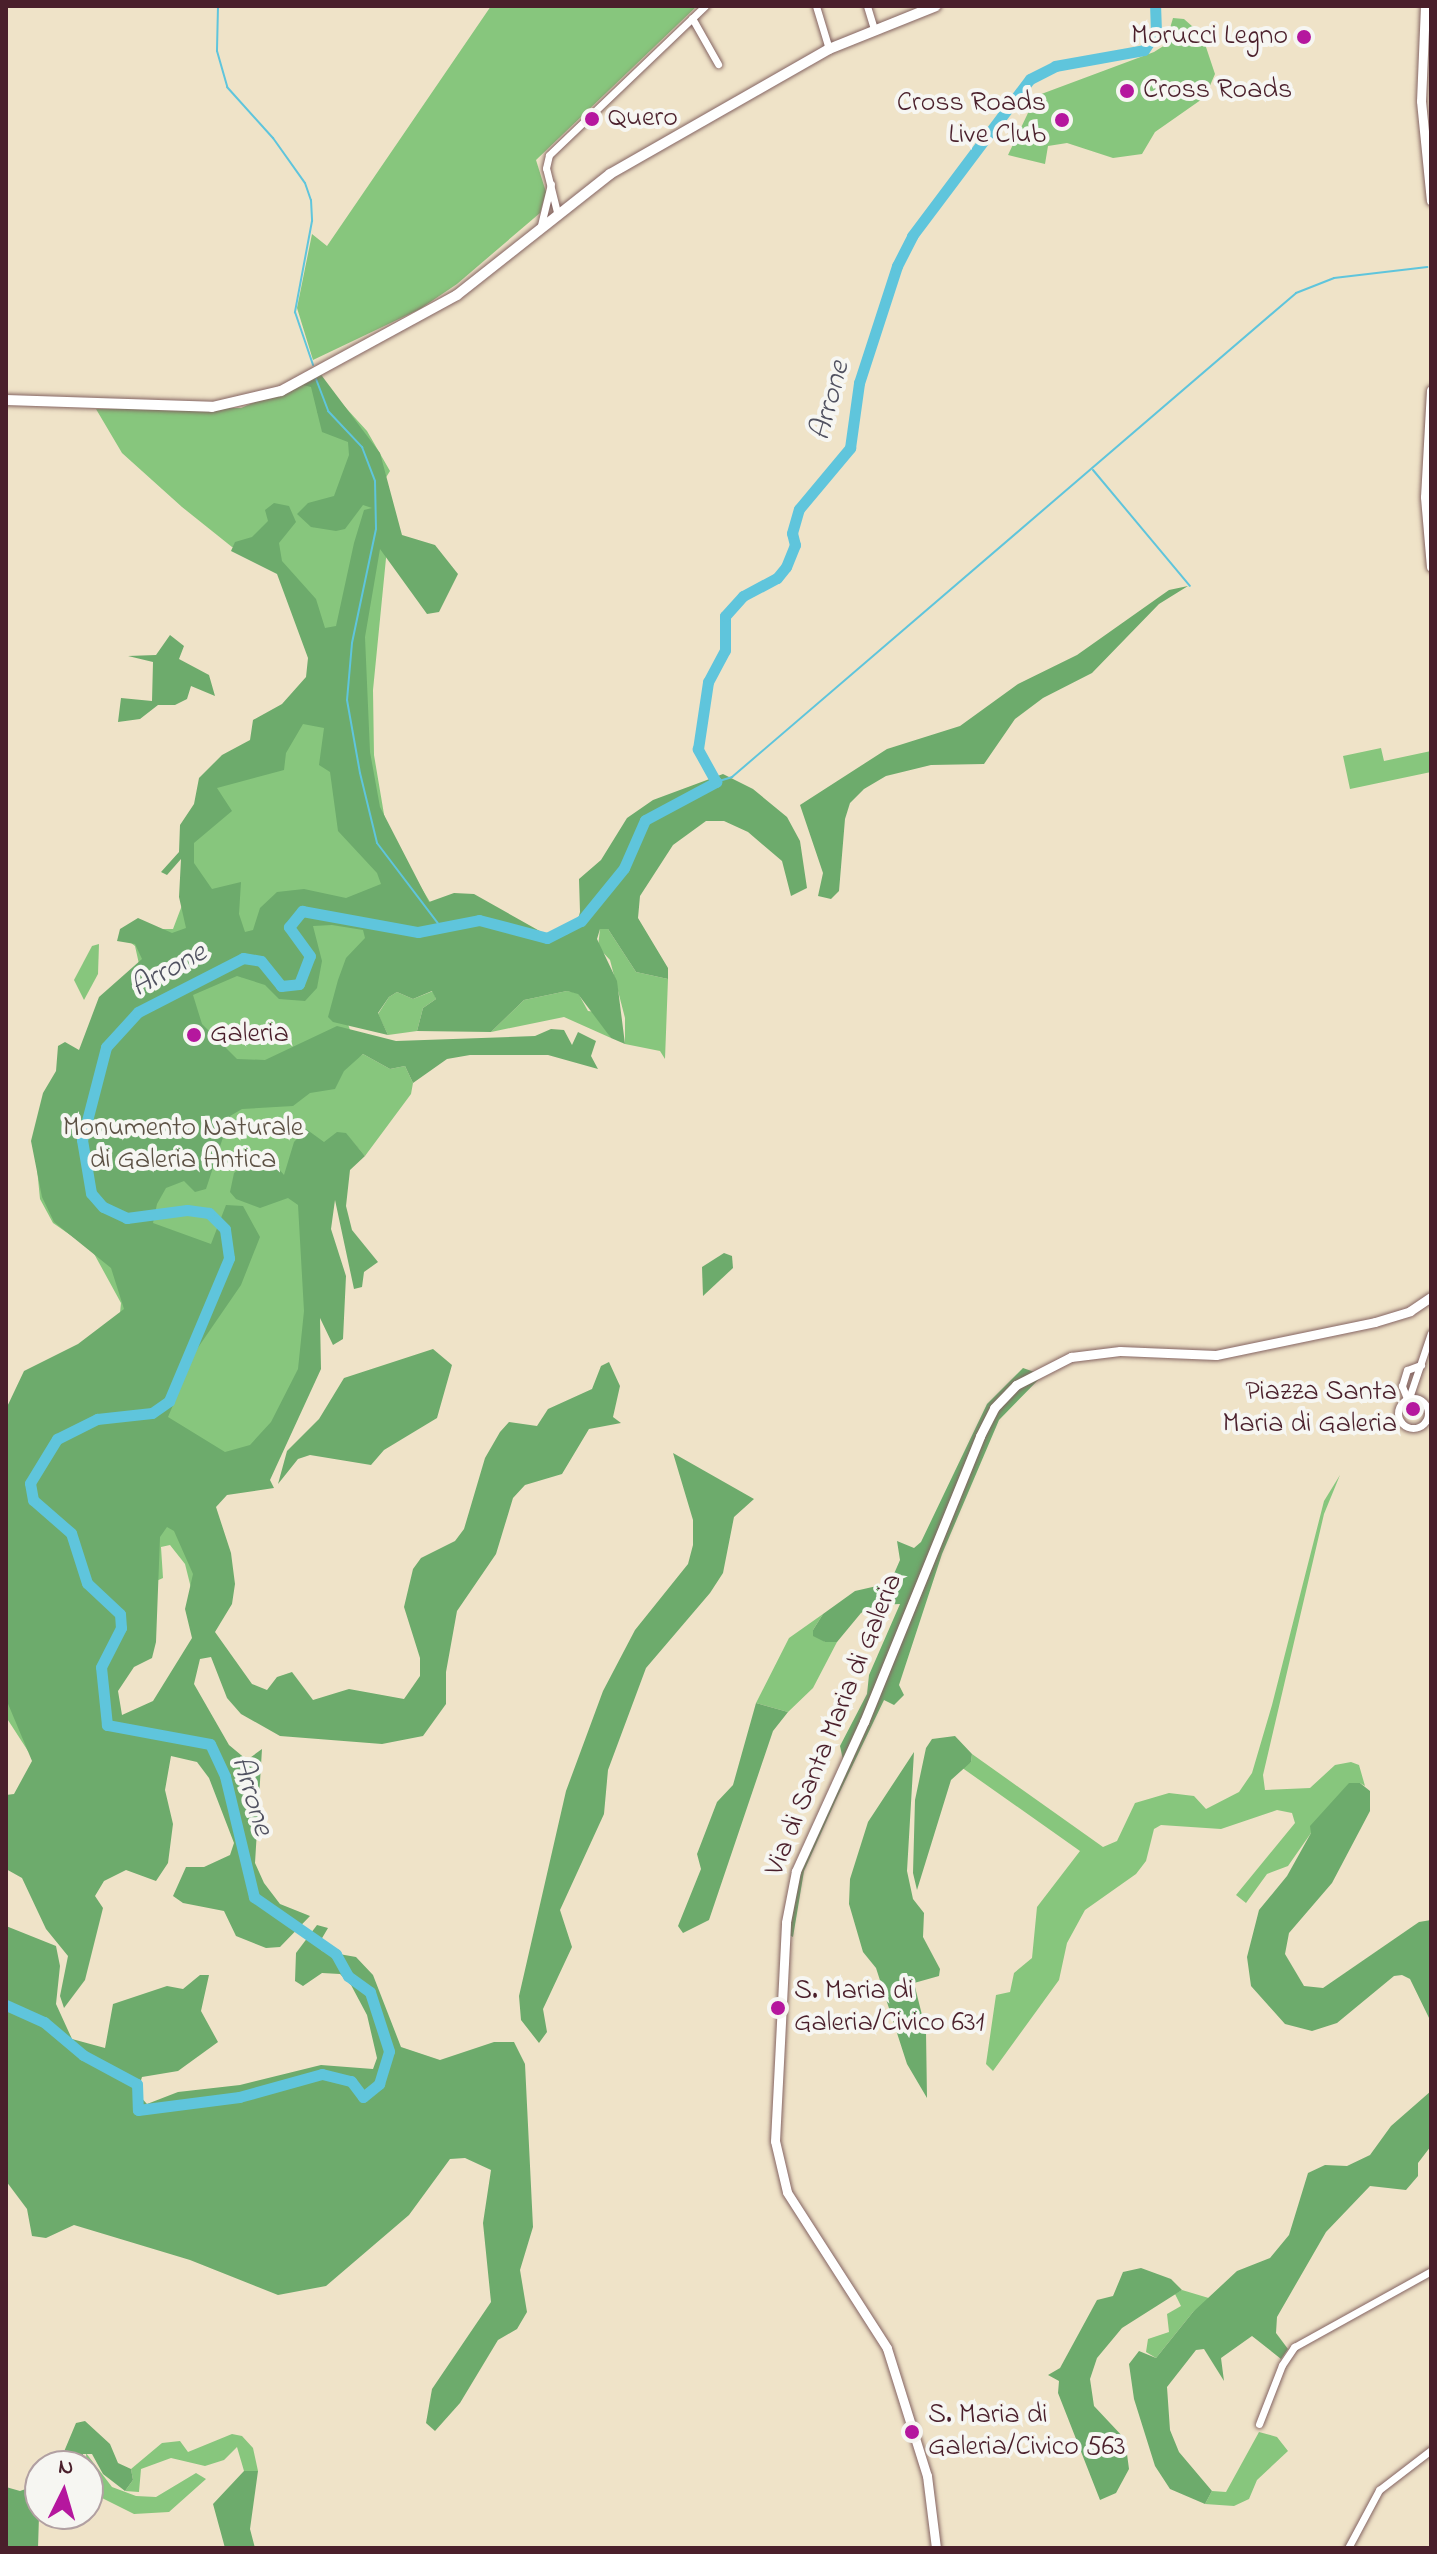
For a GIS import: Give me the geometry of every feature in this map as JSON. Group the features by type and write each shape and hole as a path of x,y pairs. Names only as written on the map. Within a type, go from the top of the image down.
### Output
{"main road":[{"path":"6,400 212,407 265,397 433,310 572,199 829,49 936,6"}],"street":[{"path":"557,212 549,155 705,6"},
{"path":"816,6 829,49"},
{"path":"867,6 874,29"},
{"path":"1425,6 1421,101 1431,201"},
{"path":"692,18 718,64"},
{"path":"551,181 561,195 572,199"},
{"path":"541,225 551,181"},
{"path":"1431,390 1425,506 1431,567"},
{"name":"Via di Santa Maria di Galeria","path":"936,2548 927,2476 887,2348 787,2192 775,2141 786,1922 796,1871 869,1710 980,1436 994,1408 1016,1385 1071,1357 1120,1351 1216,1355 1375,1322 1410,1311 1431,1297"},
{"path":"1408,1396 1427,1403 1423,1426 1416,1430 1399,1422 1408,1396 1421,1365 1431,1333"},
{"path":"1259,2424 1282,2365 1294,2347 1431,2271"},
{"path":"1348,2548 1379,2490 1431,2450"}],"green space":[{"path":"491,6 697,6 536,160 546,192 540,213 457,284 420,309 313,360 297,308 312,234 327,246"},
{"name":"Cross Roads","path":"1173,18 1184,19 1202,35 1215,74 1205,97 1155,132 1142,154 1113,158 1067,143 1048,146 1045,164 1008,155 1036,96 1154,52 1165,45"},
{"name":"Monumento Naturale di Galeria Antica","path":"321,373 325,385 367,431 390,471 385,479 389,528 373,690 374,755 387,832 430,902 431,917 347,1021 359,1057 363,1054 390,1069 405,1066 413,1083 411,1094 365,1156 345,1133 312,1329 278,1433 209,1474 203,1547 192,1592 185,1564 170,1545 161,1547 163,1578 145,1586 56,1780 28,1751 6,1717 6,1409 119,1323 121,1303 92,1250 53,1223 40,1199 35,1148 81,1052 139,964 135,946 126,939 131,929 173,929 184,900 183,868 207,790 310,681 313,645 299,597 263,554 232,547 182,507 122,453 96,409 241,408"},
{"path":"322,376 380,453 402,535 435,545 458,574 439,612 427,614 380,549 365,637 370,752 380,807 429,902 454,893 474,894 545,934 566,935 576,928 580,912 579,879 601,860 627,818 653,800 723,774 753,789 787,817 800,841 807,888 791,896 782,861 748,832 724,821 706,821 673,845 640,896 638,918 668,968 668,979 636,972 608,929 600,929 597,939 617,981 625,1044 611,1038 578,994 567,991 524,1000 491,1032 417,1031 423,1008 436,999 432,991 413,999 397,992 389,997 378,1013 388,1035 333,1022 328,1017 346,958 365,938 363,930 332,925 313,926 322,961 317,988 305,1001 279,999 265,985 237,976 193,995 202,1024 237,1059 265,1060 337,1026 396,1041 535,1036 551,1029 564,1030 572,1045 578,1032 596,1041 591,1056 598,1069 548,1055 470,1055 447,1059 413,1083 405,1066 390,1069 363,1054 344,1071 335,1089 310,1093 293,1106 242,1109 230,1116 206,1189 195,1192 184,1181 166,1188 157,1204 153,1223 211,1244 226,1205 243,1206 260,1237 241,1285 197,1349 168,1417 225,1452 250,1445 271,1422 298,1369 304,1311 298,1205 288,1198 260,1208 236,1199 230,1192 234,1173 256,1154 266,1154 284,1175 294,1142 306,1129 324,1142 337,1132 346,1133 365,1156 350,1170 346,1206 352,1230 378,1262 364,1272 362,1287 354,1289 335,1200 331,1229 346,1276 343,1339 333,1345 320,1318 321,1369 270,1480 274,1488 227,1495 216,1507 231,1553 235,1584 232,1604 215,1632 252,1684 267,1690 277,1677 292,1672 313,1700 349,1689 404,1699 420,1676 420,1658 404,1607 413,1569 421,1558 455,1541 464,1529 485,1458 500,1432 509,1422 537,1426 548,1409 592,1389 601,1366 609,1362 620,1386 613,1417 621,1423 589,1429 562,1474 525,1485 513,1498 496,1554 457,1611 446,1672 446,1704 423,1736 382,1744 280,1736 241,1714 227,1698 211,1657 200,1659 194,1684 229,1745 247,1760 262,1749 255,1863 264,1883 280,1904 310,1916 280,1947 266,1948 236,1936 224,1911 183,1903 173,1896 186,1867 204,1867 230,1855 234,1843 209,1778 197,1762 171,1756 165,1790 173,1824 168,1863 156,1881 126,1870 104,1881 95,1896 103,1908 85,1980 64,2008 60,1996 68,1956 46,1929 22,1878 6,1869 6,1795 14,1794 32,1761 6,1699 6,1409 24,1371 78,1344 124,1309 111,1268 54,1222 42,1197 31,1141 43,1093 56,1071 58,1046 65,1042 79,1050 99,997 142,959 135,944 117,941 120,929 138,918 172,933 186,928 179,897 181,859 167,875 161,872 179,852 180,825 194,804 199,778 222,755 250,740 253,720 282,704 306,677 308,658 277,574 231,551 235,542 252,537 268,521 265,510 274,503 289,506 296,522 279,543 282,561 316,599 325,628 336,626 364,510 372,508 363,505 345,529 336,531 311,527 297,514 308,503 334,496 349,455 348,442 322,432 311,387 303,385","holes":["303,724 324,728 319,765 330,772 338,831 377,873 381,884 346,898 304,889 277,892 260,908 253,930 245,932 239,914 241,882 212,889 194,863 194,843 232,811 217,788 284,770 286,753","167,1527 174,1531 193,1574 185,1609 192,1638 153,1701 122,1715 118,1691 134,1667 152,1658 156,1642 160,1537"]},
{"path":"1188,586 1159,604 1092,673 1043,698 1015,719 984,764 931,765 886,776 864,789 850,803 845,819 839,891 831,899 818,896 823,873 800,805 887,749 960,726 1018,684 1077,655 1169,590"},
{"path":"170,635 184,646 179,659 209,675 215,696 191,686 187,699 175,705 158,705 140,719 118,722 121,698 152,701 153,662 128,656 156,655"},
{"path":"1381,748 1384,761 1431,751 1431,772 1350,789 1343,756"},
{"path":"600,929 608,929 636,972 668,979 665,1059 660,1051 625,1044 625,1018 610,960 598,947"},
{"path":"99,944 98,974 84,1000 74,980 92,946"},
{"path":"433,991 436,999 423,1008 417,1031 388,1035 378,1014 389,997 397,992 413,999"},
{"path":"567,991 578,993 588,1011 596,1012 611,1038 564,1017 491,1032 524,1000"},
{"path":"724,1253 732,1256 733,1268 703,1296 702,1267"},
{"path":"433,1349 452,1365 437,1418 384,1450 371,1465 310,1455 298,1459 278,1484 287,1451 319,1419 344,1378"},
{"path":"1023,1368 1043,1375 999,1420 942,1554 899,1685 904,1695 894,1705 884,1700 804,1871 793,1937 789,1935 801,1864 845,1769 840,1746 867,1694 869,1675 900,1604 876,1605 861,1613 837,1642 825,1642 813,1636 813,1630 823,1614 855,1591 890,1583 900,1560 897,1541 914,1548 921,1542 987,1404"},
{"path":"673,1453 754,1499 734,1517 723,1573 710,1593 646,1668 608,1770 604,1814 560,1910 572,1947 543,2009 547,2032 539,2043 521,2020 519,1996 566,1791 603,1691 635,1630 688,1564 693,1545 693,1520"},
{"path":"1340,1475 1324,1514 1263,1775 1265,1790 1310,1788 1335,1765 1351,1762 1359,1765 1365,1786 1360,1783 1311,1833 1288,1866 1267,1874 1246,1903 1236,1895 1295,1823 1292,1813 1277,1810 1221,1829 1161,1825 1154,1829 1146,1861 1136,1874 1085,1910 1067,1943 1059,1980 993,2071 986,2064 996,1995 1010,1992 1014,1973 1032,1958 1037,1907 1080,1851 961,1767 971,1762 972,1754 1103,1847 1117,1841 1135,1803 1169,1793 1194,1796 1206,1809 1239,1792 1252,1773 1272,1705 1324,1501"},
{"path":"823,1614 813,1630 825,1642 837,1642 813,1688 788,1712 756,1703 789,1638"},
{"path":"756,1703 788,1712 773,1731 709,1920 683,1933 678,1926 701,1869 697,1854 717,1802 733,1785"},
{"path":"955,1736 972,1754 971,1762 951,1780 917,1890 913,1873 915,1800 926,1748 932,1739"},
{"path":"914,1752 907,1871 913,1899 924,1913 923,1937 940,1969 939,1976 914,1983 926,2031 927,2098 907,2064 876,1968 863,1952 849,1904 850,1879 868,1822"},
{"path":"1349,1783 1360,1783 1370,1791 1370,1811 1332,1883 1289,1933 1285,1954 1304,1986 1323,1988 1419,1922 1431,1920 1431,2022 1410,1979 1402,1975 1394,1976 1337,2023 1312,2031 1285,2024 1251,1986 1247,1957 1259,1910 1287,1876 1311,1833 1310,1826"},
{"path":"317,1925 328,1928 318,1945 322,1951 356,1957 373,1975 401,2047 440,2060 494,2042 514,2042 525,2064 533,2227 520,2270 527,2312 517,2329 498,2340 460,2403 435,2431 426,2423 432,2389 491,2302 483,2223 491,2170 465,2158 450,2159 409,2215 326,2286 278,2295 190,2260 74,2225 46,2238 32,2236 27,2209 6,2181 6,1926 56,1946 60,1966 56,2004 72,2039 105,2048 113,2004 167,1986 183,1989 200,1975 209,1975 201,2011 218,2042 178,2071 142,2077 137,2093 147,2104 178,2092 240,2085 321,2065 373,2069 377,2058 367,2015 351,1985 340,1974 322,1973 303,1986 295,1981 296,1953"},
{"path":"1431,2091 1431,2146 1418,2163 1418,2176 1406,2190 1370,2186 1326,2232 1277,2317 1276,2333 1288,2349 1281,2359 1252,2336 1221,2358 1224,2381 1204,2349 1196,2350 1167,2387 1170,2430 1179,2452 1212,2491 1205,2504 1170,2489 1155,2466 1134,2399 1129,2364 1139,2351 1156,2358 1193,2312 1237,2271 1270,2258 1289,2235 1308,2173 1325,2165 1347,2166 1370,2155 1391,2126"},
{"path":"1141,2268 1171,2279 1182,2290 1122,2328 1097,2358 1090,2379 1094,2406 1125,2439 1129,2469 1116,2493 1100,2500 1058,2393 1059,2381 1048,2375 1060,2368 1097,2300 1113,2296 1123,2272"},
{"path":"1182,2290 1212,2299 1193,2312 1156,2358 1146,2352 1148,2339 1169,2332 1167,2314 1181,2306 1175,2294"},
{"path":"85,2421 110,2444 118,2463 131,2469 133,2480 125,2491 104,2475 104,2450 65,2450 76,2423"},
{"path":"1259,2432 1277,2437 1288,2451 1257,2480 1249,2499 1234,2506 1205,2504 1212,2491 1226,2492"},
{"path":"232,2434 242,2436 253,2448 258,2471 244,2471 237,2447 224,2460 205,2466 171,2458 141,2469 139,2492 125,2491 133,2480 131,2469 162,2443 180,2441 188,2452"},
{"path":"244,2471 258,2471 250,2529 255,2548 225,2548 213,2504"},
{"path":"196,2473 206,2479 169,2512 134,2514 104,2499 104,2477 112,2487 136,2496 156,2497"},
{"path":"6,2487 24,2490 24,2530 39,2530 38,2548 6,2548"}],"waterway":[{"path":"218,6 217,51 227,87 273,138 305,183 311,200 312,221 295,312 313,365"},
{"name":"Arrone","path":"6,2005 44,2022 83,2055 137,2084 138,2110 239,2097 322,2074 351,2081 363,2097 379,2084 389,2051 370,1992 348,1976 336,1954 254,1897 225,1776 210,1744 107,1725 101,1667 121,1628 120,1614 87,1583 71,1533 33,1500 30,1483 57,1439 97,1419 152,1413 169,1401 229,1258 225,1229 209,1213 187,1210 127,1218 103,1207 91,1193 82,1140 106,1047 138,1012 243,958 261,961 281,986 299,984 310,956 289,927 302,911 418,932 479,920 547,938 581,921 624,868 645,820 716,782 698,749 708,682 725,650 725,616 743,596 777,578 786,567 795,545 792,533 799,509 850,448 859,383 897,266 912,236 1030,79 1055,66 1144,50 1156,32 1155,6"},
{"path":"716,782 732,777 1296,293 1334,278 1427,267"},
{"path":"316,379 328,411 362,447 375,481 376,529 352,643 347,700 360,773 377,843 440,926"},
{"path":"1093,470 1190,586"}],"place":[{"name":"Morucci Legno","path":"1304,37"},
{"name":"Cross Roads","path":"1127,91"},
{"name":"Quero","path":"592,119"},
{"name":"Cross Roads Live Club","path":"1062,120"},
{"name":"Galeria","path":"194,1035"},
{"name":"Piazza Santa Maria di Galeria","path":"1413,1409"},
{"name":"S. Maria di Galeria/Civico 631","path":"778,2008"},
{"name":"S. Maria di Galeria/Civico 563","path":"912,2432"}]}
